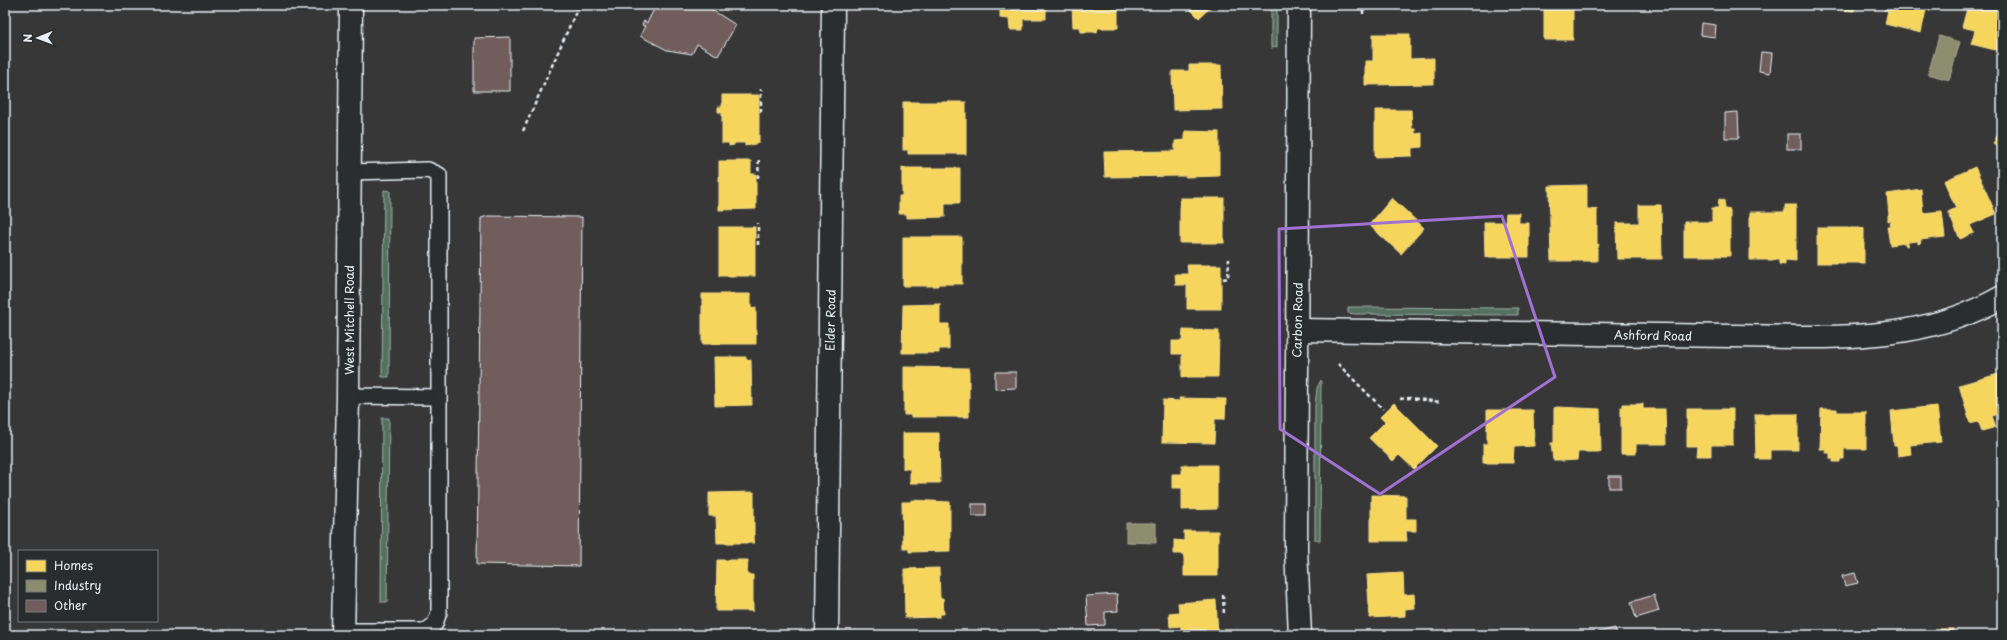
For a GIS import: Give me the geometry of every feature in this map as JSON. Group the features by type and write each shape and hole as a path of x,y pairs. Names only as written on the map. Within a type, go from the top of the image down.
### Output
{"street":[{"name":"West Mitchell Road","path":"343,633 348,396 351,5"},
{"name":"Elder Road","path":"827,635 833,5"},
{"name":"Carbon Road","path":"1299,5 1296,549 1300,635"},
{"name":"Ashford Road","path":"1297,330 1815,337 1860,336 1909,330 1958,318 1982,308 2002,297"}],"lane":[{"path":"343,633 426,631 435,624 439,612 439,175 428,170 350,172"},
{"path":"348,396 439,397"}],"path":[{"path":"523,131 579,5"},
{"path":"1363,5 1363,14"},
{"path":"761,89 761,112"},
{"path":"758,157 758,178"},
{"path":"758,223 758,245"},
{"path":"1224,279 1228,278 1229,258"},
{"path":"1338,364 1383,409"},
{"path":"1400,399 1410,398 1440,402"},
{"path":"1223,595 1224,614"}],"highlighted area":[{"path":"1502,216 1555,377 1380,494 1280,429 1279,229"}],"green space":[{"path":"1271,5 1277,5 1277,47 1271,48"},
{"path":"384,190 390,191 389,377 382,377"},
{"path":"1348,307 1518,308 1518,315 1355,314 1348,313"},
{"path":"1321,380 1320,541 1315,540 1315,406 1317,388"},
{"path":"382,418 389,418 387,602 381,602"}],"building: Homes":[{"path":"1000,5 1046,5 1046,19 1023,19 1023,30 1010,30 1009,19 1000,18"},
{"path":"1072,5 1115,5 1115,9 1118,9 1118,28 1098,28 1097,32 1081,32 1080,27 1073,27"},
{"path":"1186,5 1213,5 1199,18"},
{"path":"1606,5 1606,8 1573,8 1573,40 1544,40 1544,6"},
{"path":"1825,5 1855,5 1854,11 1825,8"},
{"path":"1886,5 1927,5 1921,33 1885,24 1888,10 1884,10"},
{"path":"1968,5 2002,5 2002,41 1999,51 1971,44 1975,30 1962,27"},
{"path":"1373,34 1410,34 1410,59 1434,58 1434,84 1365,85 1365,61 1373,61"},
{"path":"1189,65 1221,65 1222,109 1173,110 1172,71 1189,71"},
{"path":"722,95 759,95 759,143 745,146 745,143 734,143 734,145 729,146 729,143 722,143 722,112 718,112 718,107 722,107"},
{"path":"903,102 966,102 966,154 908,154 908,150 903,150"},
{"path":"1375,110 1411,110 1412,129 1415,129 1415,134 1422,133 1422,147 1412,148 1412,156 1375,157"},
{"path":"2002,126 2002,149 1993,144"},
{"path":"1185,131 1219,132 1219,176 1105,177 1104,152 1175,151 1175,141 1185,140"},
{"path":"719,161 751,161 751,174 756,174 756,209 719,210"},
{"path":"1975,167 1996,214 1970,225 1974,233 1960,239 1948,212 1956,208 1944,181"},
{"path":"902,168 960,168 960,203 945,203 945,217 907,218 907,214 899,214 899,196 902,196"},
{"path":"1587,185 1587,209 1597,209 1597,245 1599,244 1597,248 1597,261 1551,261 1549,186"},
{"path":"1921,189 1923,213 1942,211 1945,237 1920,240 1921,243 1918,244 1918,241 1908,242 1908,245 1906,246 1905,243 1890,245 1887,226 1890,226 1889,223 1891,223 1891,220 1888,221 1889,215 1887,194"},
{"path":"1180,198 1224,198 1224,243 1180,243"},
{"path":"1392,198 1424,228 1401,254 1369,225"},
{"path":"1719,199 1724,200 1725,209 1730,210 1730,256 1684,256 1684,222 1712,222 1712,208 1718,208"},
{"path":"1639,205 1661,205 1662,259 1617,259 1616,223 1639,223"},
{"path":"1785,205 1796,205 1796,261 1785,260 1785,265 1779,264 1779,260 1750,260 1750,212 1785,212"},
{"path":"1506,213 1519,213 1519,223 1529,223 1529,257 1485,257 1484,222 1505,222"},
{"path":"719,227 755,227 755,276 719,276"},
{"path":"1817,228 1864,228 1864,263 1817,263"},
{"path":"903,237 962,237 962,284 903,286"},
{"path":"1187,265 1221,265 1221,309 1187,309 1187,285 1176,285 1175,274 1188,274"},
{"path":"702,294 751,294 751,308 756,307 756,344 702,344"},
{"path":"940,304 940,324 949,324 949,349 939,349 939,353 902,353 903,305"},
{"path":"1183,330 1219,331 1218,377 1182,377 1182,354 1172,354 1172,341 1182,341"},
{"path":"714,357 746,357 746,360 751,360 752,405 715,406"},
{"path":"904,367 969,368 969,417 911,417 911,415 904,415"},
{"path":"2002,373 2002,413 1992,416 1996,427 1982,431 1978,421 1970,423 1959,385"},
{"path":"1179,398 1226,399 1225,419 1215,419 1214,443 1162,442 1163,400 1180,401"},
{"path":"1394,403 1437,446 1414,469 1399,455 1393,461 1369,438 1385,422 1380,417"},
{"path":"1623,404 1643,404 1643,409 1665,409 1666,444 1636,444 1636,454 1621,454 1621,407 1623,407"},
{"path":"1937,406 1941,442 1910,445 1911,454 1898,456 1897,446 1894,446 1891,411"},
{"path":"1554,408 1600,409 1601,452 1578,452 1577,460 1553,460 1551,443 1554,443"},
{"path":"1687,409 1733,409 1733,445 1711,445 1711,456 1696,456 1697,446 1687,446"},
{"path":"1821,409 1837,409 1837,412 1866,412 1866,449 1844,449 1844,459 1840,459 1840,462 1833,462 1833,459 1830,459 1830,453 1826,453 1826,449 1820,449"},
{"path":"1487,410 1533,410 1534,446 1514,447 1513,463 1483,463 1483,444 1487,444"},
{"path":"1755,414 1798,414 1798,450 1770,450 1770,459 1756,459"},
{"path":"903,433 939,433 940,483 910,483 910,469 903,469"},
{"path":"1182,465 1217,465 1217,509 1182,510 1182,488 1172,488 1172,474 1182,474"},
{"path":"754,492 754,543 717,543 716,516 709,516 709,493"},
{"path":"1371,495 1406,496 1406,519 1416,519 1416,531 1406,531 1407,541 1371,541"},
{"path":"911,500 950,502 950,551 909,552 909,549 903,549 902,502 911,502"},
{"path":"1184,531 1218,531 1218,576 1184,576 1184,554 1174,554 1174,540 1184,541"},
{"path":"717,560 748,560 747,575 753,575 753,611 716,611"},
{"path":"939,568 940,598 943,598 944,614 940,614 940,617 905,618 904,569"},
{"path":"1403,573 1404,595 1414,594 1415,608 1405,609 1405,616 1370,618 1367,575"},
{"path":"1216,600 1218,635 1181,635 1181,626 1170,627 1169,613 1179,612 1178,603"},
{"path":"1939,629 1953,629 1953,634 1955,635 1939,635"},
{"path":"1887,632 1887,635 1872,635 1872,634"}],"building: Industry":[{"path":"1939,36 1960,42 1949,80 1928,74"},
{"path":"1126,523 1156,523 1156,543 1126,542"}],"building: Other":[{"path":"656,5 715,5 712,10 736,25 718,56 697,44 692,54 667,50 640,36 645,26 642,25 644,21 647,23"},
{"path":"1701,23 1716,25 1715,37 1700,35"},
{"path":"510,37 510,91 474,91 474,38"},
{"path":"1761,52 1772,53 1770,73 1759,71"},
{"path":"2002,63 2002,75 1999,74"},
{"path":"1738,112 1739,138 1725,138 1725,113"},
{"path":"1787,134 1801,134 1801,149 1787,149"},
{"path":"488,216 582,217 579,566 477,564 481,218"},
{"path":"995,372 1016,372 1016,388 995,389"},
{"path":"1609,476 1621,476 1621,488 1609,488"},
{"path":"972,504 986,504 986,516 972,516"},
{"path":"1855,573 1858,583 1845,586 1842,576"},
{"path":"1117,594 1118,611 1105,612 1105,625 1088,626 1086,596"},
{"path":"1654,595 1659,611 1636,618 1631,602"},
{"path":"1615,628 1617,635 1587,635"}]}
